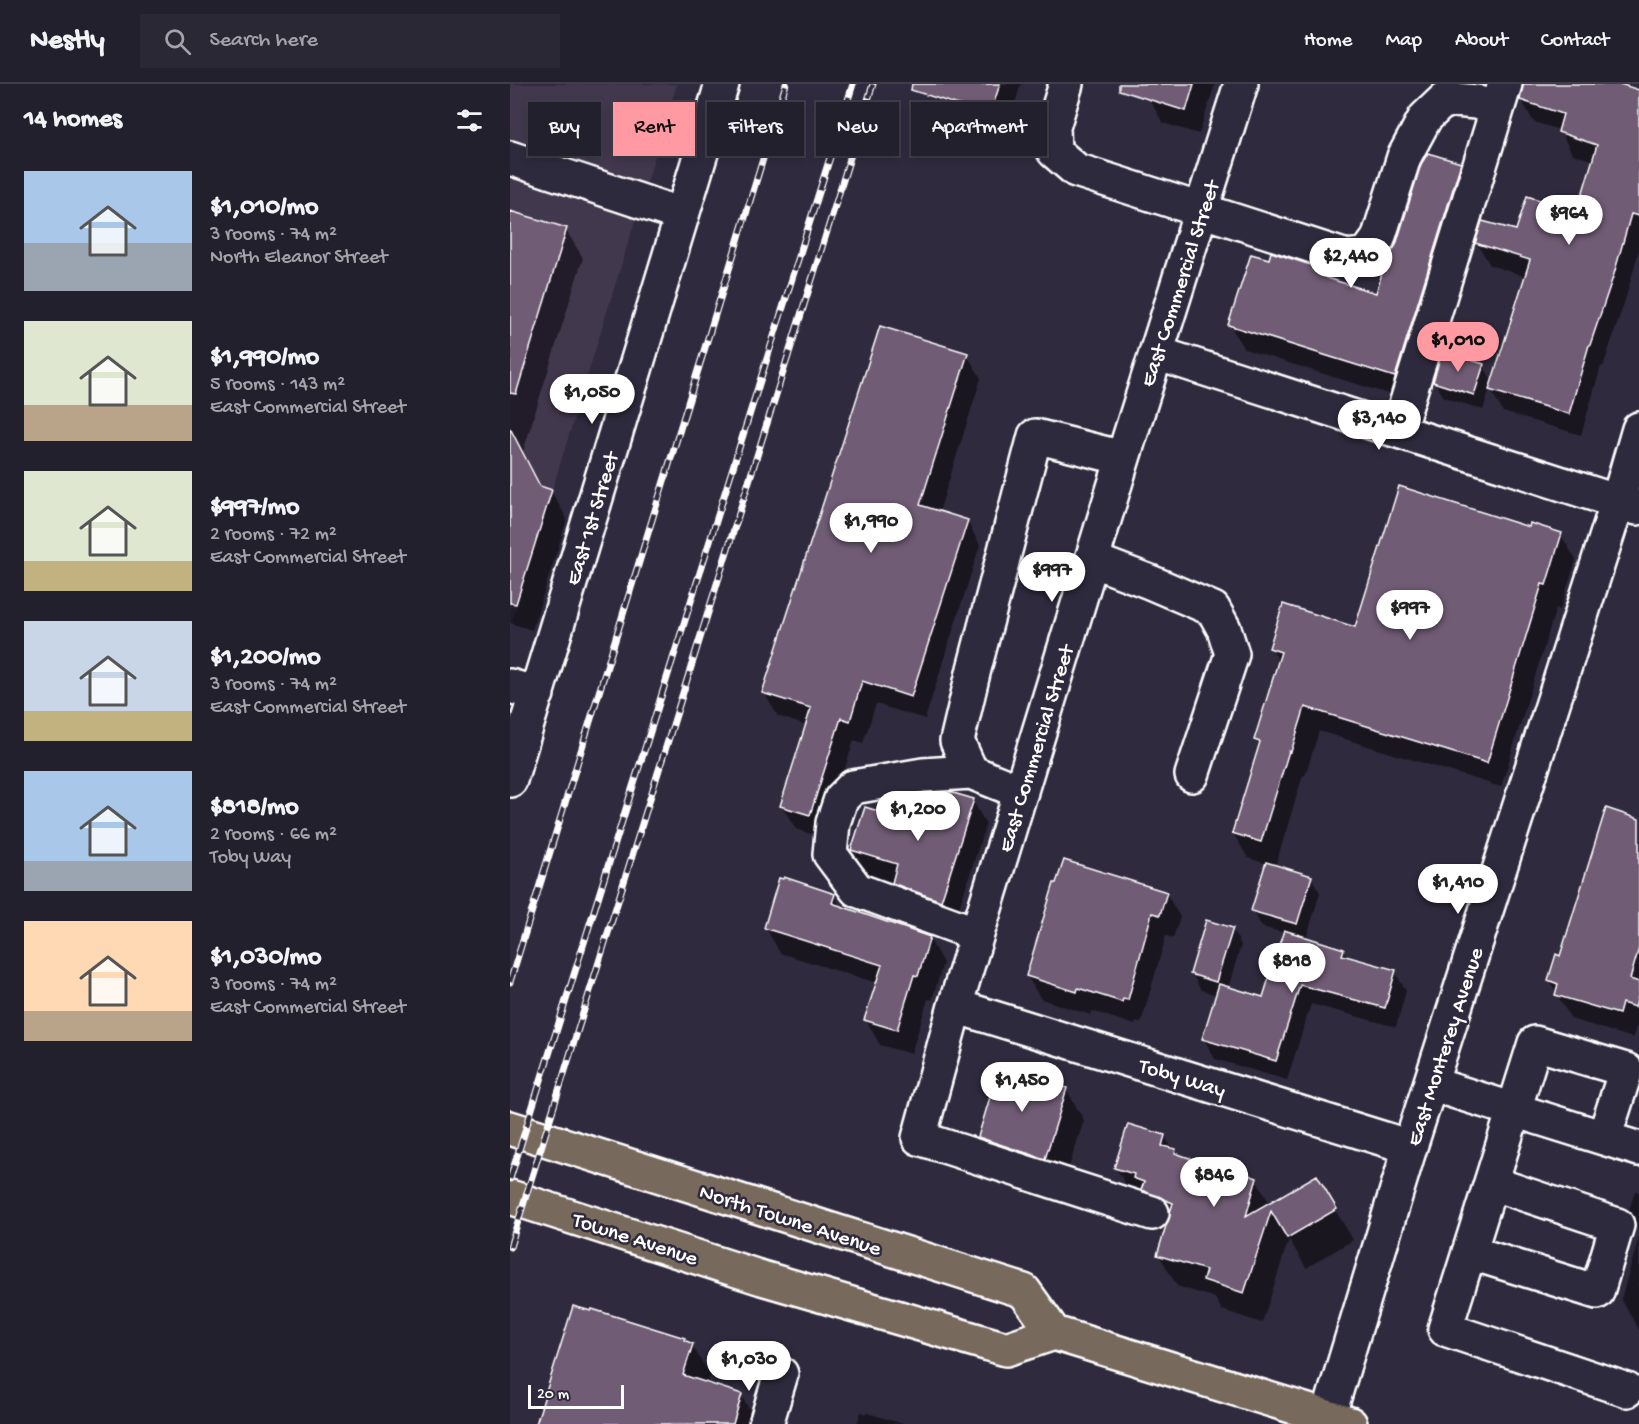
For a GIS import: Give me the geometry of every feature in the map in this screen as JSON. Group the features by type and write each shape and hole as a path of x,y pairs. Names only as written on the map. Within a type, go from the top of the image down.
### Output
{"main road":[{"name":"North Towne Avenue","path":"510,1128 1024,1292 1054,1333"},
{"name":"Towne Avenue","path":"510,1197 762,1278 1006,1349 1054,1333"},
{"path":"1054,1333 1335,1422"}],"street":[{"name":"East 1st Street","path":"510,780 524,690 682,214 722,84"},
{"path":"1066,84 1053,127 1054,151 1076,171 1347,257 1367,255 1378,239 1404,157 1425,118 1445,99 1476,102 1501,97 1398,431"},
{"name":"East Commercial Street","path":"1152,1213 919,1138 955,1006 1122,458 1241,84"},
{"path":"510,158 682,214"},
{"path":"1156,352 1629,505"},
{"name":"East Monterey Avenue","path":"1335,1422 1410,1147 1629,505 1639,429"},
{"path":"971,771 957,741 1035,436 1122,458"},
{"path":"1092,560 1213,609 1224,628 1232,654 1192,775"},
{"path":"977,934 857,890 830,854 833,823 841,799 853,787 923,775 971,771 1021,792"},
{"name":"Toby Way","path":"955,1006 1410,1147"},
{"path":"1604,1138 1626,1070 1535,1042 1445,1329 1627,1390"},
{"path":"1431,1084 1639,1149"},
{"path":"1469,1252 1597,1292 1617,1225 1491,1184"},
{"path":"766,1424 781,1374"}],"shaded area":[{"path":"510,84 677,84 671,102 613,102 613,156 655,156 510,627"}],"building":[{"path":"912,84 1000,84 994,102 949,102 911,90"},
{"path":"1119,84 1194,84 1186,111 1119,90"},
{"path":"1523,84 1620,84 1639,90 1639,216 1631,214 1569,414 1489,390 1530,260 1475,243 1482,221 1516,230 1527,196 1577,212 1597,145 1558,132 1563,114 1520,100"},
{"path":"1428,153 1461,163 1395,377 1228,325 1251,254 1269,259 1271,252 1329,271 1327,278 1376,293 1386,260 1396,245 1421,164"},
{"path":"510,211 567,228 516,394 510,393"},
{"path":"880,326 968,353 920,505 968,520 911,697 862,681 850,721 841,718 810,815 780,806 811,708 762,693"},
{"path":"1442,351 1484,364 1474,395 1433,382"},
{"path":"510,428 540,486 552,490 516,604 510,603"},
{"path":"1399,486 1529,527 1530,523 1562,533 1546,585 1542,584 1487,763 1305,707 1261,842 1232,833 1260,742 1254,740 1281,652 1269,648 1283,604 1355,627"},
{"path":"950,792 974,799 941,901 892,883 897,864 851,850 865,807 920,824 930,793"},
{"path":"1606,808 1639,819 1639,948 1630,979 1639,982 1639,993 1635,1007 1622,1003 1619,1014 1555,995 1558,984 1548,980 1556,954 1560,956"},
{"path":"1064,860 1167,892 1160,915 1152,913 1128,1000 1123,999 1122,1002 1078,988 1077,992 1026,976 1054,883 1056,883"},
{"path":"1266,862 1312,876 1297,924 1251,911"},
{"path":"784,877 835,894 832,903 930,937 918,976 914,975 897,1030 864,1020 882,965 764,928 779,878"},
{"path":"1206,920 1233,928 1216,982 1190,974"},
{"path":"1284,930 1344,949 1342,955 1396,970 1385,1008 1300,985 1276,1061 1202,1039 1219,984 1263,997"},
{"path":"999,1067 1067,1088 1045,1159 978,1137"},
{"path":"1128,1124 1165,1135 1162,1146 1176,1149 1175,1153 1221,1169 1222,1166 1257,1178 1246,1216 1317,1175 1337,1209 1287,1238 1271,1211 1244,1293 1203,1280 1206,1270 1157,1255 1173,1203 1141,1190 1144,1182 1133,1178 1134,1174 1114,1168"},
{"path":"573,1306 591,1311 592,1309 685,1338 684,1340 693,1344 683,1375 742,1394 733,1424 536,1424"}],"railway":[{"path":"510,982 786,84"},
{"path":"510,1179 853,84"},
{"path":"510,1247 873,84"}]}
